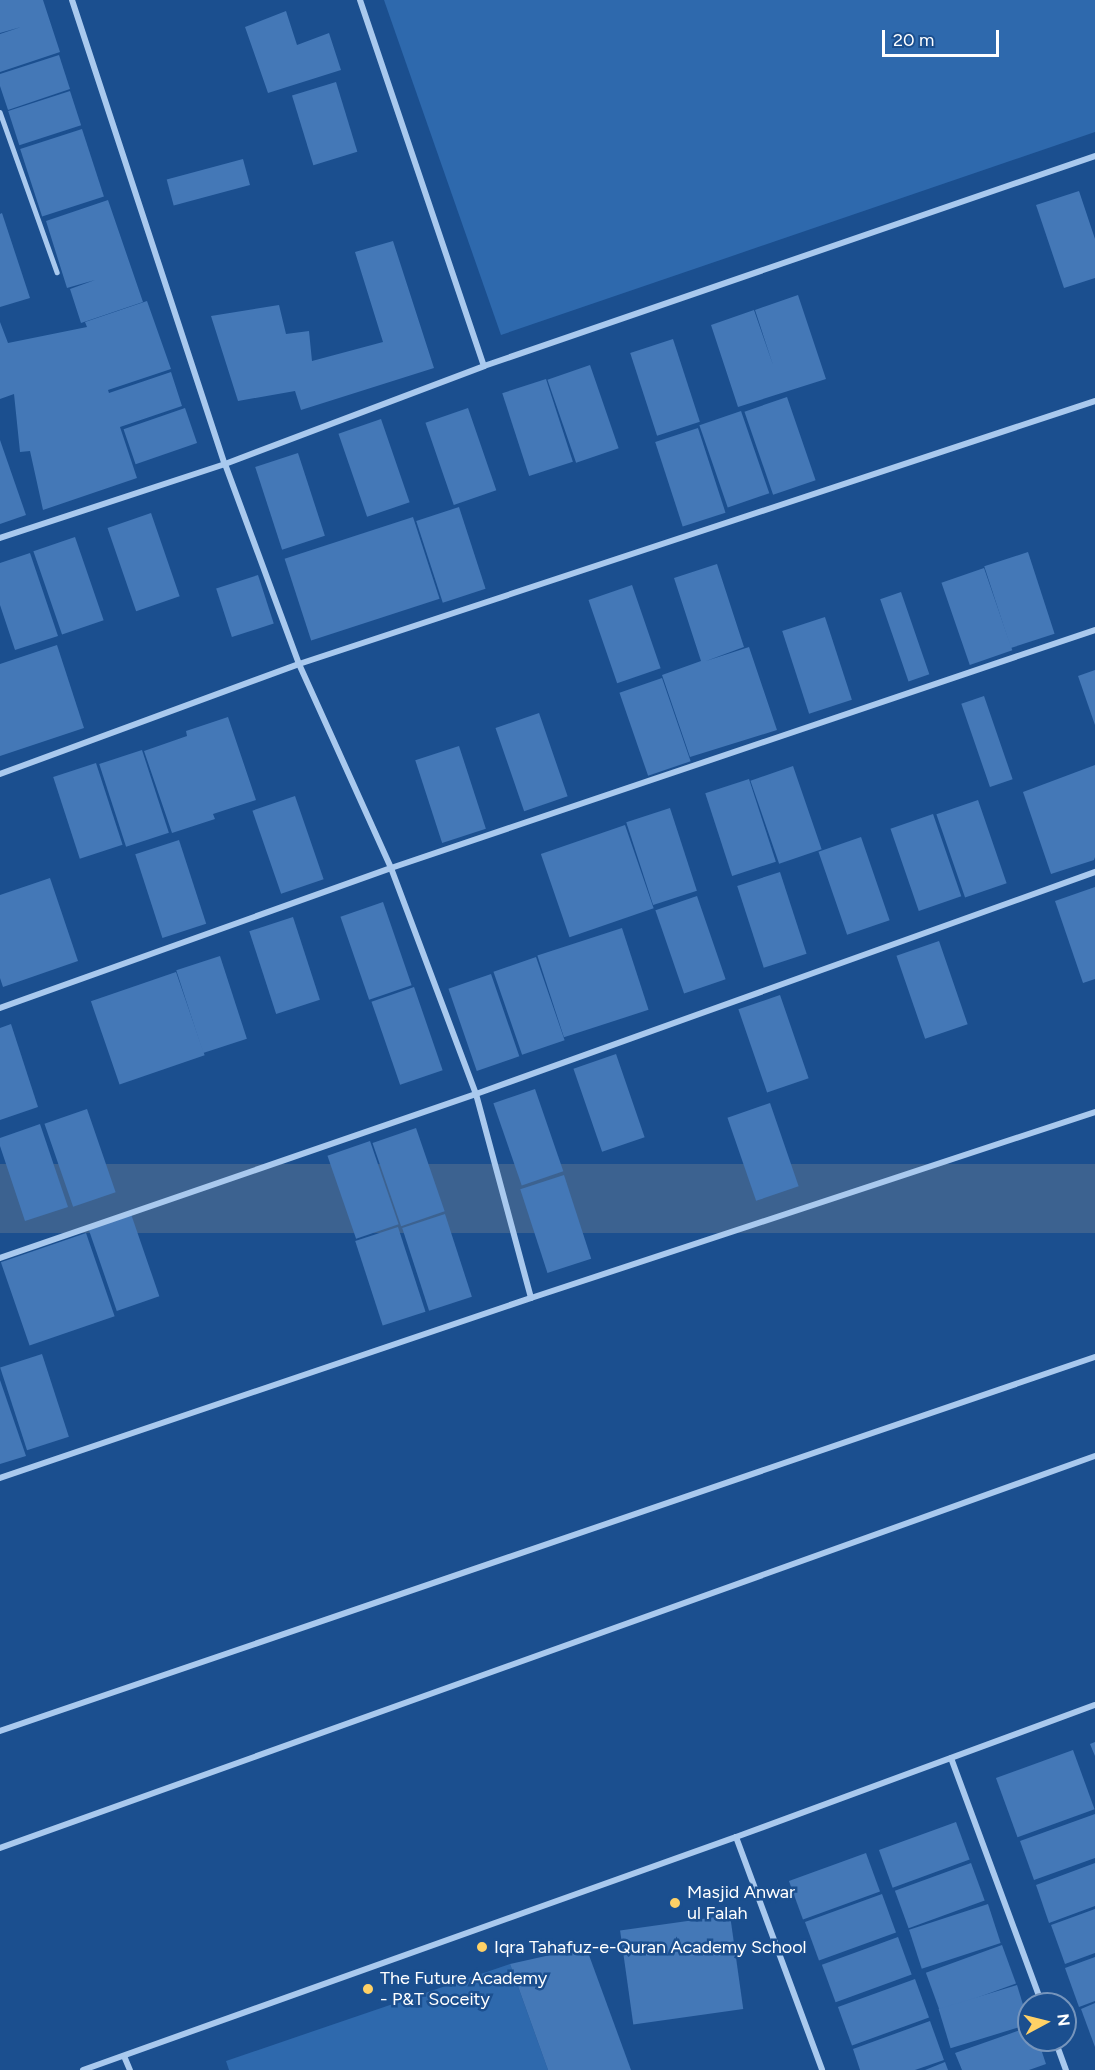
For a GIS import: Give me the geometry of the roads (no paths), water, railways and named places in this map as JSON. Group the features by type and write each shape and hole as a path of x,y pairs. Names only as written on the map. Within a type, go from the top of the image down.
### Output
{"street":[{"path":"72,0 225,464 299,664 391,868 476,1094 531,1298"},
{"path":"360,0 484,366"},
{"path":"0,538 225,464 484,366 1095,156"},
{"path":"0,774 299,664 1095,401"},
{"path":"0,1008 391,868 1095,630"},
{"path":"0,1258 476,1094 1095,872"},
{"path":"0,1478 531,1298 1095,1112"},
{"path":"0,1731 1095,1357"},
{"path":"0,1848 1095,1456"},
{"path":"83,2070 736,1837 1095,1705"},
{"path":"951,1758 1038,1992"},
{"path":"736,1837 822,2070"},
{"path":"1059,2052 1066,2070"},
{"path":"124,2056 130,2070"}],"lane":[{"path":"0,112 57,272"}],"place":[{"name":"Masjid Anwar ul Falah","path":"675,1903"},
{"name":"Iqra Tahafuz-e-Quran Academy School","path":"482,1947"},
{"name":"The Future Academy - P&T Soceity","path":"368,1989"}]}
